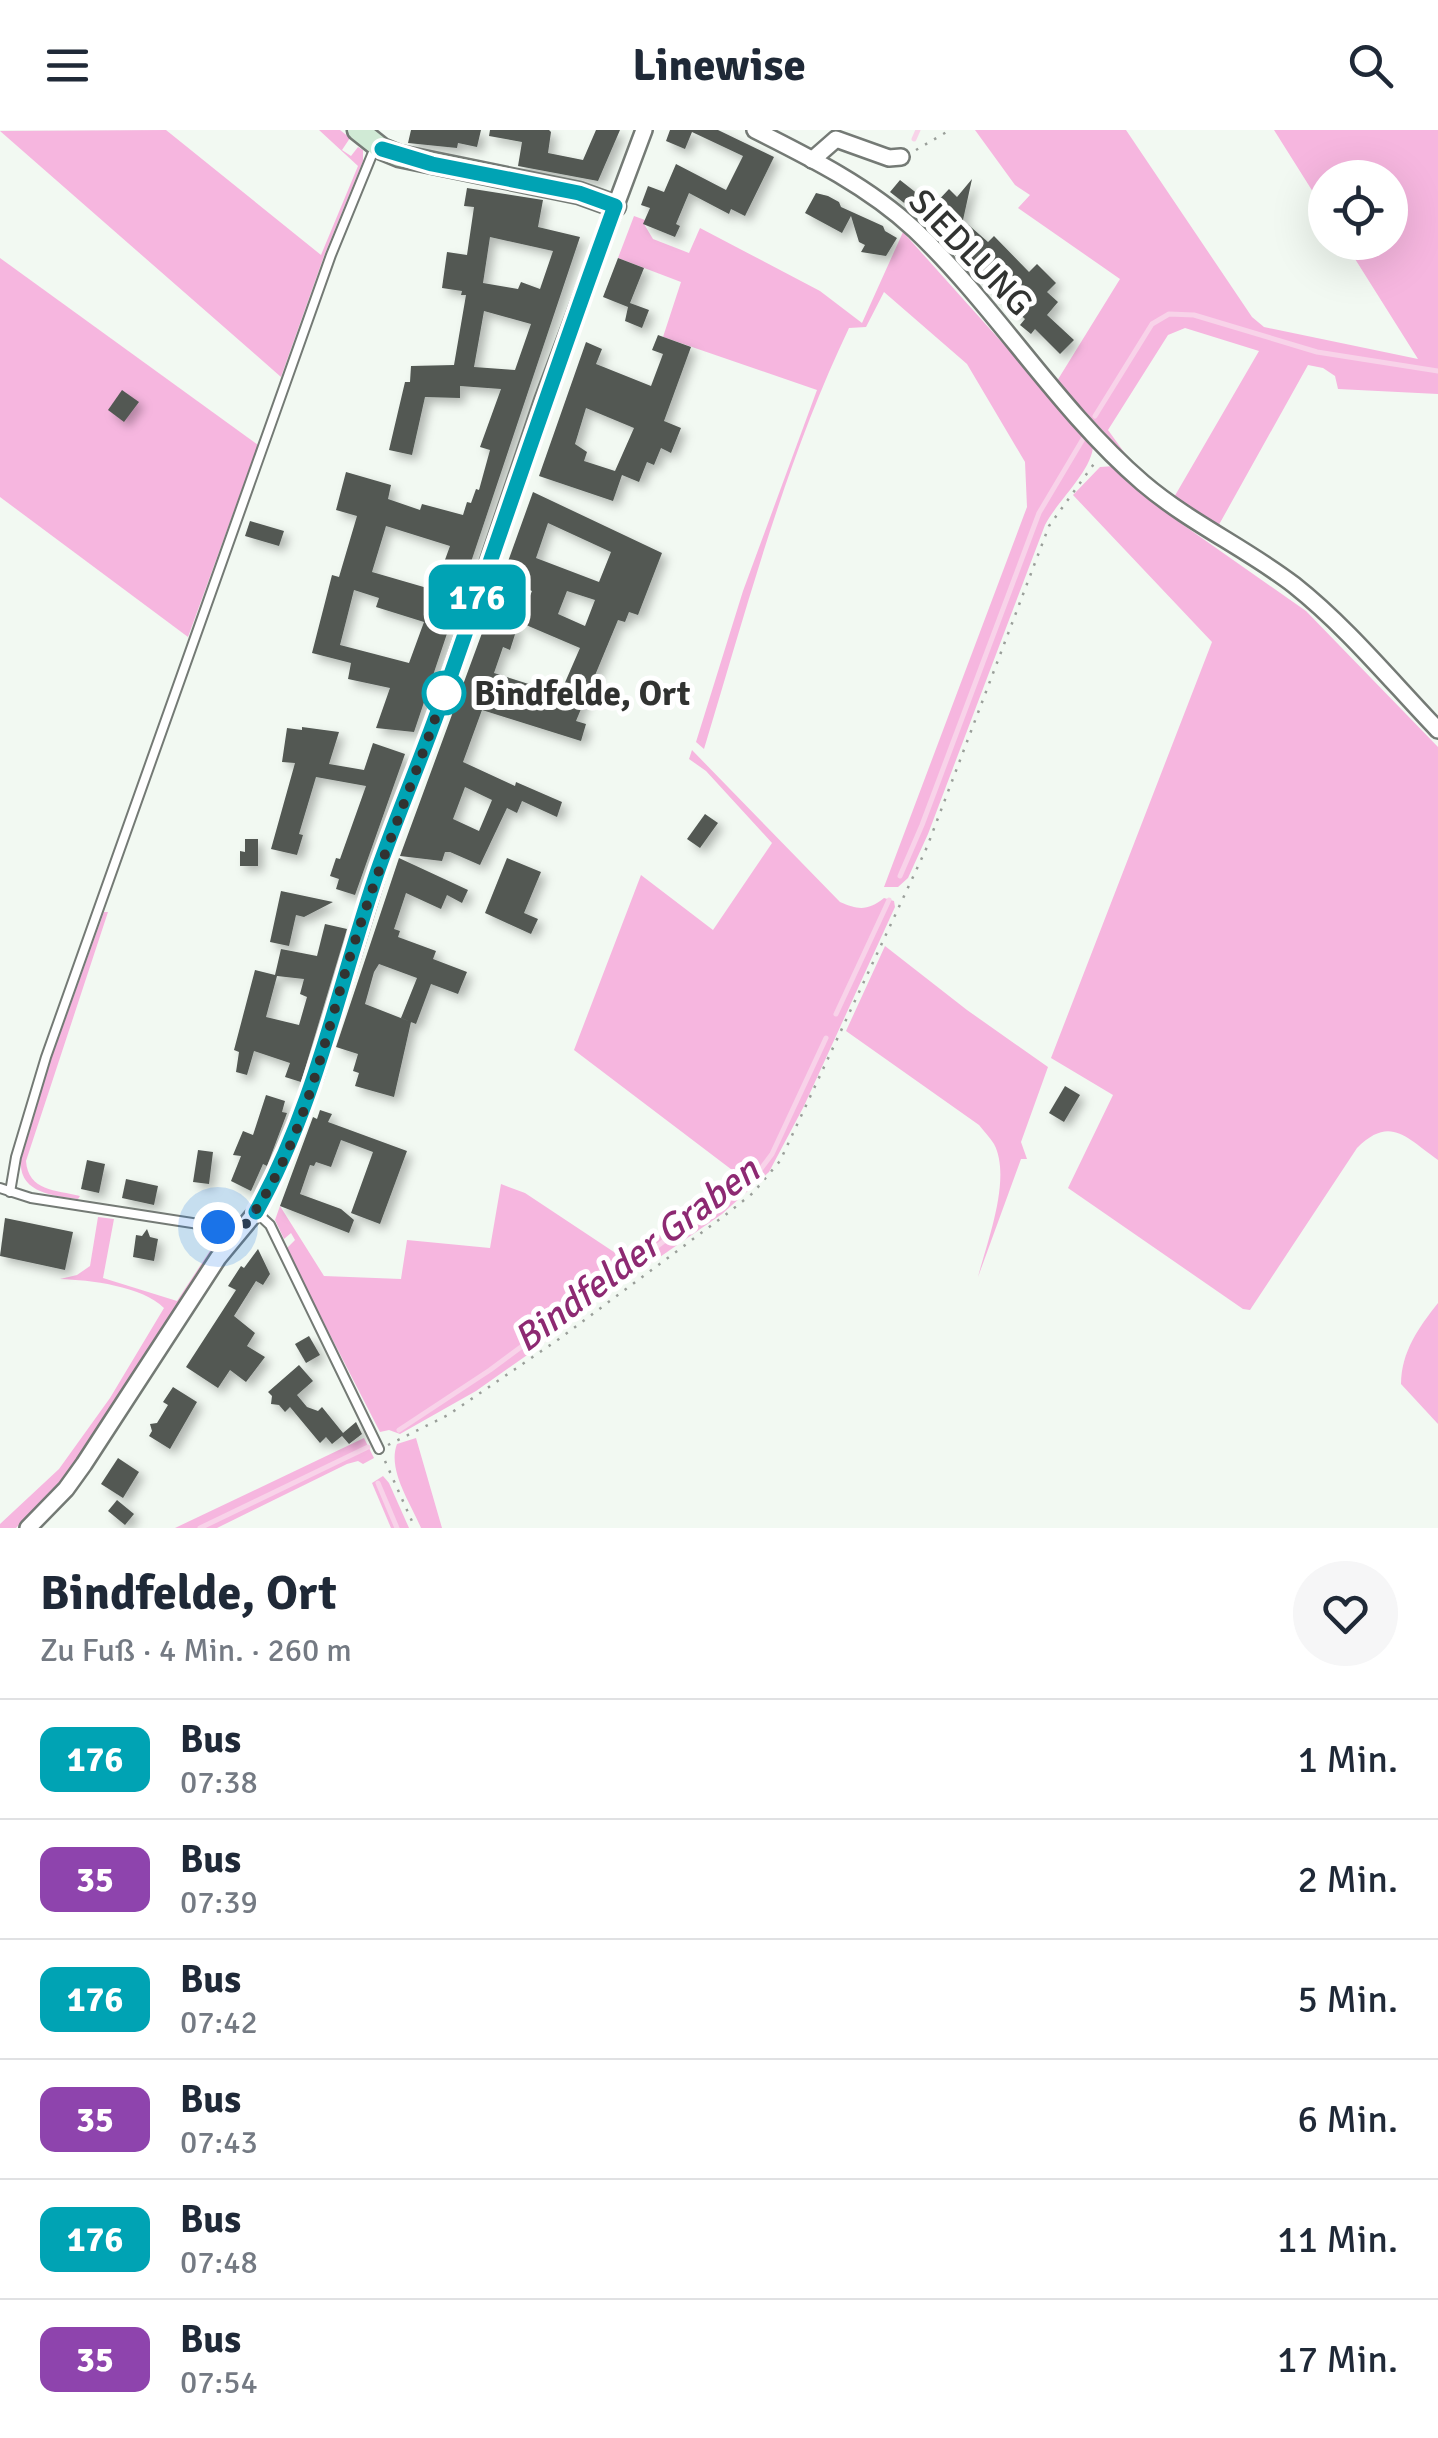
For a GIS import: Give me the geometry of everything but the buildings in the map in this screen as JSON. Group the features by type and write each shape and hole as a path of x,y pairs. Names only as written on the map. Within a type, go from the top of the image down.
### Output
{"street":[{"path":"358,130 379,147 432,164 579,193 615,206"},
{"path":"28,1528 66,1490 256,1212 279,1168 316,1076 379,868 441,702 543,400 644,130"},
{"name":"SIEDLUNG","path":"765,132 862,189 917,232 1105,446 1182,514 1290,583 1327,613 1438,730"},
{"path":"812,160 836,139 889,158 902,157"}],"lane":[{"path":"10,1192 16,1157 46,1057 331,255 379,147"},
{"path":"0,1188 31,1198 218,1227 236,1236"},
{"path":"256,1212 270,1225 379,1449"}],"path":[{"path":"902,157 950,130"},
{"path":"416,1528 379,1449 448,1414 559,1339 754,1193 780,1162 927,847 1049,526 1105,446"}],"shaded area":[{"path":"166,130 321,255 358,166 319,130 340,130 350,138 342,150 351,156 358,147 363,150 363,161 281,377 0,131"},
{"path":"975,130 1126,130 1252,317 1264,327 1418,359 1356,260 1408,260 1408,160 1308,160 1308,184 1274,130 1438,130 1438,394 1338,389 1335,376 1308,365 1216,530 1173,499 1259,351 1185,328 1168,335 1108,430 1129,459 1057,381 1120,279 1018,208 1030,195 1015,185"},
{"path":"634,216 645,220 653,239 689,253 700,228 820,291 862,323 903,232 1093,444 1088,464 1045,525 928,834 908,878 898,887 884,887 1027,507 1025,462 967,364 884,292 866,327 849,328 805,430 704,749 696,742 743,591 817,390 663,337 681,282 618,258"},
{"path":"0,258 258,445 188,637 0,497"},
{"path":"1115,466 1179,522 1306,611 1438,747 1438,1160 1398,1133 1389,1131 1369,1138 1357,1148 1250,1310 1243,1309 1068,1188 1113,1095 1051,1058 1212,642 1073,495 1100,467"},
{"path":"692,750 840,902 863,908 884,898 894,901 895,907 804,1106 769,1172 722,1214 476,1391 400,1434 380,1432 286,1249 295,1240 291,1233 284,1239 275,1220 280,1206 324,1276 401,1279 407,1240 490,1248 501,1184 525,1193 626,1260 740,1176 574,1050 641,875 713,930 772,843 706,771 689,759"},
{"path":"104,912 108,912 26,1161 38,1184 80,1196 78,1199 31,1186 25,1180 21,1160 51,1059"},
{"path":"885,946 1048,1067 1021,1142 1027,1159 1021,1159 978,1277 999,1192 999,1158 994,1144 979,1125 846,1031"},
{"path":"98,1217 114,1219 103,1278 177,1301 217,1240 214,1235 220,1235 222,1244 75,1466 16,1528 0,1528 59,1469 110,1398 164,1308 129,1289 60,1279 77,1275 90,1266"},
{"path":"1438,1303 1438,1424 1401,1384 1408,1351"},
{"path":"364,1438 374,1458 363,1464 347,1464 217,1528 175,1528"},
{"path":"416,1438 442,1528 421,1528 398,1476 397,1444"},
{"path":"383,1476 409,1528 391,1528 372,1483"}],"waterway":[{"path":"914,139 918,130"},
{"name":"Bindfelder Graben","path":"1095,416 1152,324 1169,314 1194,315 1317,352 1438,371"},
{"name":"Bindfelder Graben","path":"900,876 1039,513 1083,439"},
{"name":"Bindfelder Graben","path":"836,1014 889,900"},
{"name":"Bindfelder Graben","path":"399,1430 490,1370 760,1170 772,1154 826,1038"},
{"name":"Bindfelder Graben","path":"200,1528 368,1447"},
{"path":"378,1483 397,1528"}],"bus line":[{"name":"176","path":"256,1212 279,1168 316,1076 379,868 615,206 579,193 432,164 382,149"}],"place":[{"name":"Bindfelde, Ort","path":"444,693"}],"route":[{"path":"218,1227 236,1236 256,1212 279,1168 316,1076 379,868 444,693"}]}
